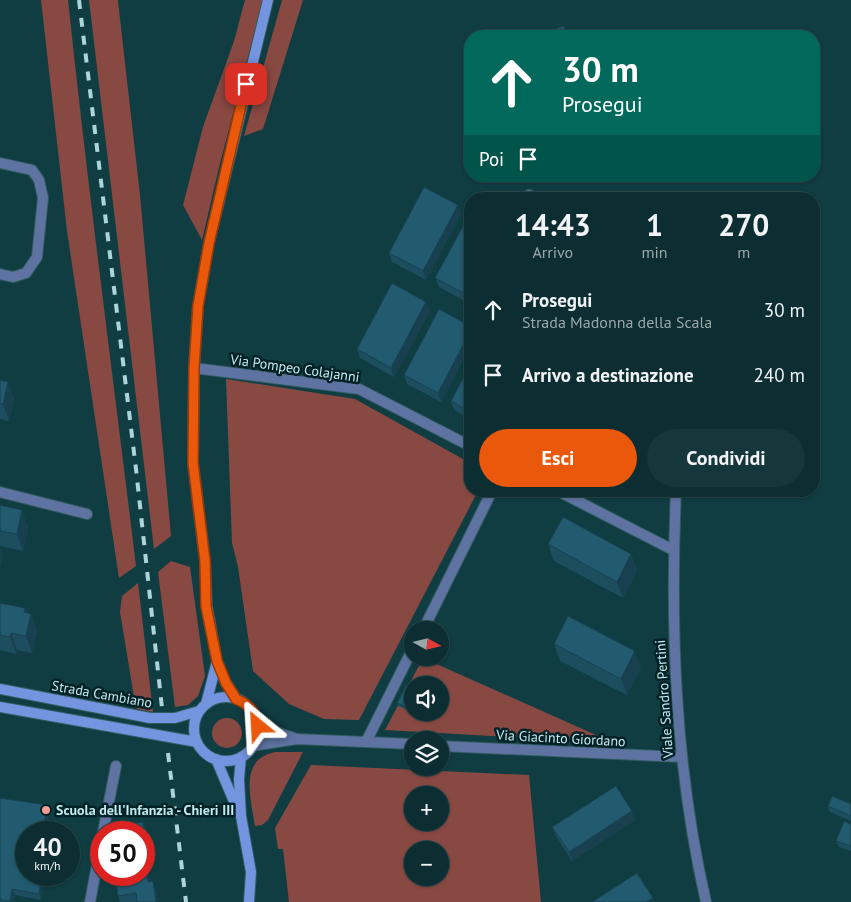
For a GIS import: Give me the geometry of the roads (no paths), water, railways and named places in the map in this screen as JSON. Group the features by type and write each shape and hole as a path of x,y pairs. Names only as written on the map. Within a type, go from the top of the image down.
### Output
{"main road":[{"path":"236,699 226,683 217,661 206,606 205,561 193,463 194,368 198,306 209,243 268,0"},
{"path":"203,708 216,699 226,697 236,699 251,709 256,717 258,726 256,740 241,757 233,760 216,759 208,755 197,742 194,732 195,721 203,708 217,661"},
{"name":"Strada Cambiano","path":"0,690 150,718 175,718 203,708"},
{"path":"0,707 197,742"},
{"path":"241,757 239,778 241,816 251,872 249,902"},
{"path":"216,759 241,816"}],"street":[{"path":"0,163 32,170 39,180 44,198 37,257 26,273 12,277 0,274"},
{"name":"Via Pompeo Colajanni","path":"194,368 359,389 464,443"},
{"path":"0,492 88,514"},
{"path":"427,621 489,497"},
{"path":"570,497 673,550"},
{"name":"Viale Sandro Pertini","path":"676,497 673,550 674,660 682,757 691,827 706,902"},
{"path":"366,742 404,666"},
{"path":"258,726 297,739"},
{"path":"252,746 297,739 404,744"},
{"name":"Via Giacinto Giordano","path":"449,746 682,757"},
{"path":"105,821 116,766"},
{"path":"90,902 93,886"}],"railway":[{"path":"79,0 136,469 162,708"},
{"path":"168,753 186,902"}],"place":[{"name":"Scuola dell'Infanzia - Chieri III","path":"46,810"}]}
